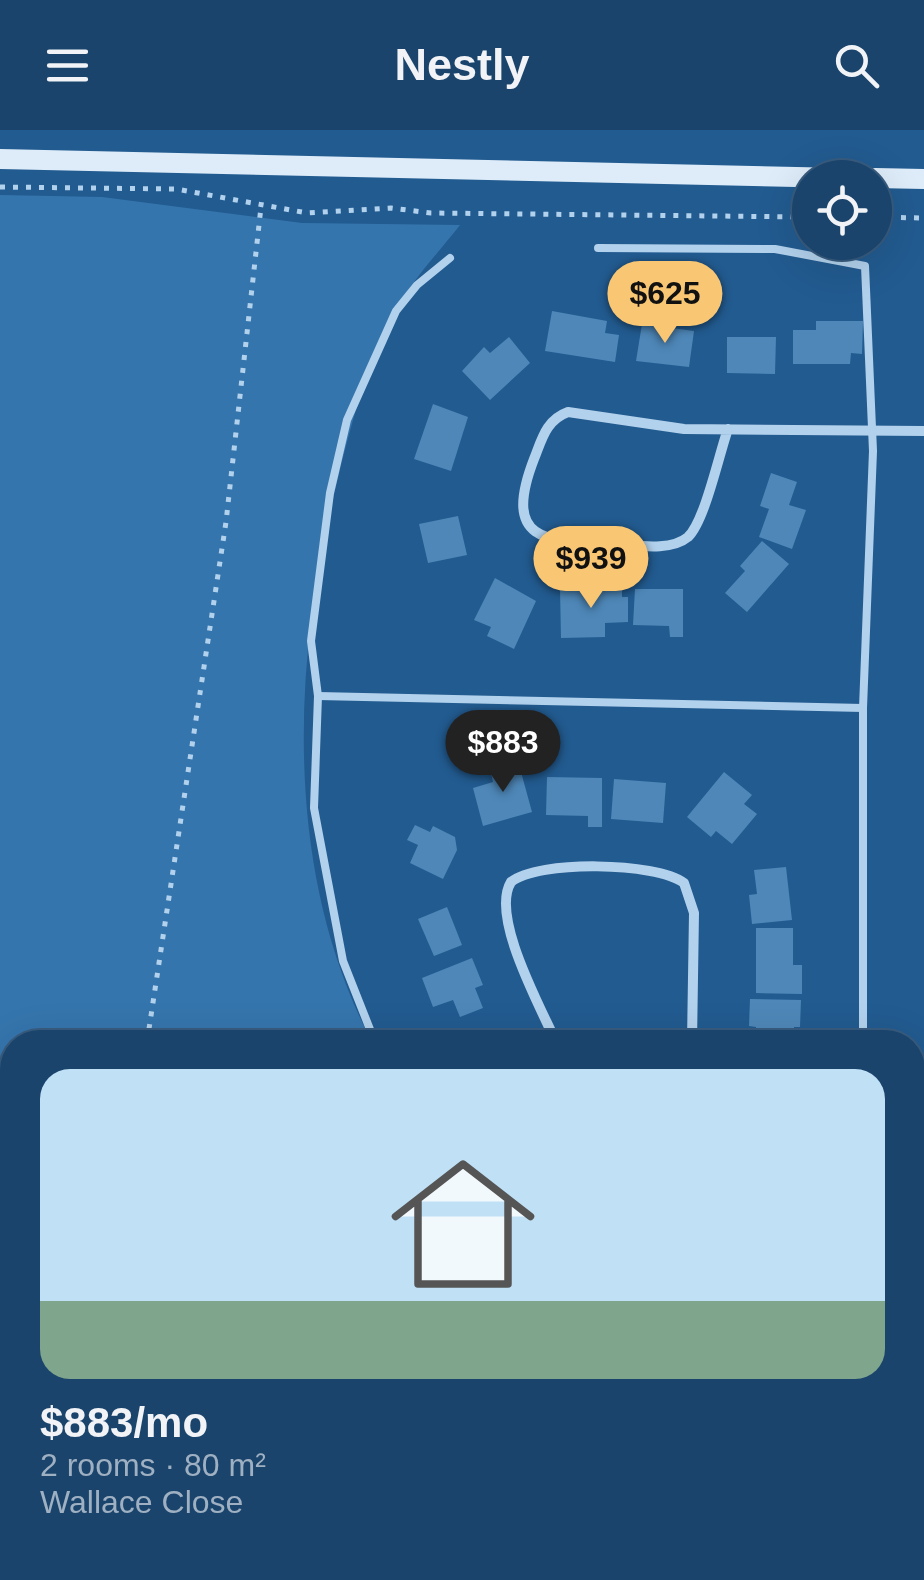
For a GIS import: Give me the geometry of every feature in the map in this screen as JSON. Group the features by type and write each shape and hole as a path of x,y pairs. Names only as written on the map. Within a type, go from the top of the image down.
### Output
{"main road":[{"path":"0,159 792,177"},
{"path":"892,178 924,179"}],"street":[{"path":"728,429 697,523 684,540 662,546 550,542 530,529 524,518 523,488 548,424 560,415 588,412 676,428 924,431"},
{"path":"551,1030 509,929 504,903 511,882 543,868 652,870 684,883 694,913 692,1030"}],"lane":[{"path":"598,248 775,249 865,266 872,431 863,708 863,1030"},
{"path":"370,1030 343,960 314,808 318,696 311,641 330,494 348,420 396,311 417,285 450,258"},
{"path":"318,696 863,708"}],"path":[{"path":"0,187 176,189 307,213 391,208 432,213 792,216"},
{"path":"148,1030 226,522 262,207"},
{"path":"892,217 924,218"}],"shaded area":[{"path":"0,195 102,197 302,223 460,225 402,299 369,370 339,474 312,616 304,762 310,835 322,906 343,976 367,1030 0,1030"}],"building":[{"path":"552,311 607,321 605,333 619,335 615,362 545,351"},
{"path":"816,321 863,321 862,354 851,353 850,364 793,364 793,330 816,330"},
{"path":"642,324 694,331 689,367 636,361"},
{"path":"509,337 530,363 490,400 462,371 484,347 490,353"},
{"path":"727,337 776,337 775,374 727,373"},
{"path":"433,404 468,417 451,471 414,459"},
{"path":"771,473 797,482 789,505 806,510 792,549 759,537 769,509 760,506"},
{"path":"458,516 467,555 428,563 419,524"},
{"path":"762,541 789,564 747,612 725,593 745,571 740,566"},
{"path":"495,578 536,601 514,649 487,636 491,627 474,620"},
{"path":"622,588 622,597 628,597 628,622 605,623 605,637 561,638 560,589"},
{"path":"635,589 683,589 683,637 670,637 669,626 633,625"},
{"path":"518,761 532,812 483,826 473,788 493,782 490,769"},
{"path":"724,772 752,795 744,804 757,814 732,844 716,831 711,837 687,817"},
{"path":"547,777 602,778 602,827 588,827 588,816 546,815"},
{"path":"614,779 666,783 663,823 611,819"},
{"path":"415,825 430,832 433,826 455,837 457,850 443,879 410,863 418,845 407,840"},
{"path":"786,867 792,920 752,924 749,895 757,894 754,870"},
{"path":"447,907 462,945 434,956 418,919"},
{"path":"756,928 793,928 793,965 802,965 802,994 756,993"},
{"path":"472,958 483,985 475,988 483,1008 460,1017 453,1000 433,1007 422,978"},
{"path":"750,999 801,1000 800,1027 794,1030 756,1030 749,1026"}]}
